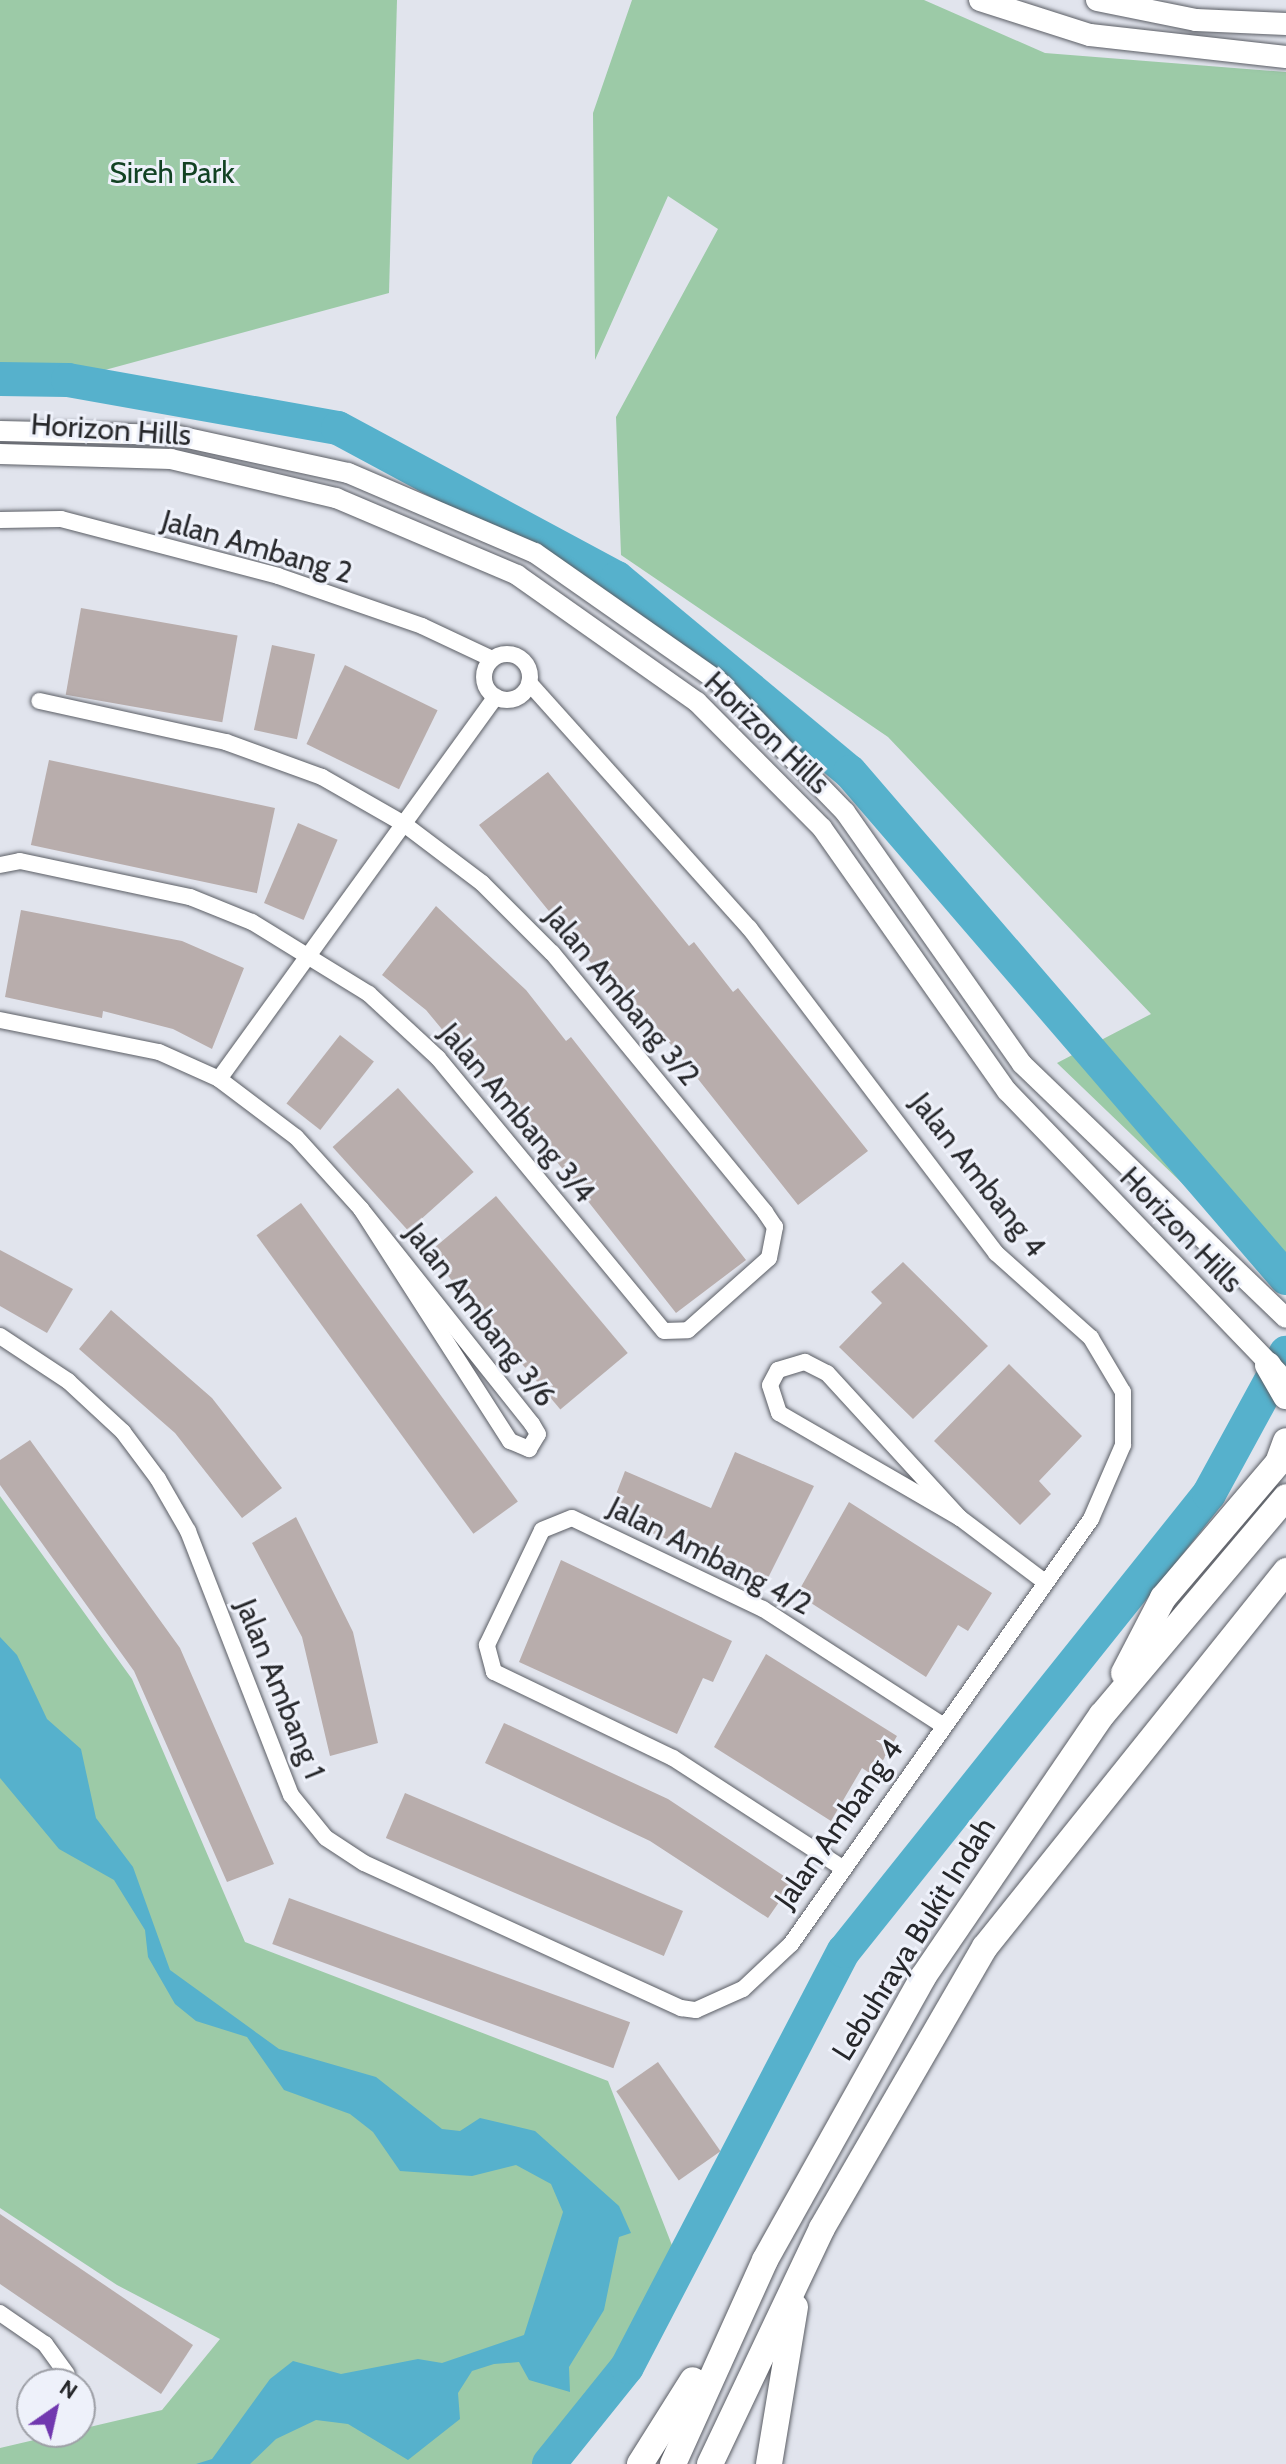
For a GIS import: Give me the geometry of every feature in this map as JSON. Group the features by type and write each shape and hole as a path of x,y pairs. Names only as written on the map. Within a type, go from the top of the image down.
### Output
{"highway":[{"path":"1277,1373 1286,1396"},
{"path":"1102,1715 1163,1598 1278,1463 1286,1441"},
{"name":"Lebuhraya Bukit Indah","path":"673,2464 765,2260 923,1977 1102,1715 1286,1497"},
{"path":"710,2464 822,2228 985,1947 1286,1571"},
{"path":"769,2464 789,2328 822,2228"},
{"path":"640,2464 765,2260"}],"main road":[{"path":"980,0 1090,35 1286,57"},
{"path":"1097,0 1196,20 1286,24"}],"street":[{"name":"Horizon Hills","path":"0,431 174,435 348,473 548,561 729,692 845,812 1022,1064 1286,1318"},
{"name":"Horizon Hills","path":"0,454 171,459 336,498 517,575 697,702 822,828 1007,1091 1277,1373"},
{"name":"Jalan Ambang 2","path":"0,520 61,519 278,576 422,626 492,659"},
{"path":"519,658 529,683 516,698 496,697 484,680 492,659 519,658"},
{"name":"Jalan Ambang 4","path":"529,683 749,928 996,1253 1111,1363 1127,1421 1117,1467 1045,1582 767,1971 715,2003 681,2008"},
{"path":"219,1079 306,952 496,697"},
{"name":"Jalan Ambang 3/2","path":"39,701 226,742 322,777 404,824 528,927 775,1227 769,1258 688,1330 664,1331"},
{"name":"Jalan Ambang 3/4","path":"2,864 190,897 306,952 369,994 438,1058 664,1331"},
{"name":"Jalan Ambang 3/6","path":"0,1020 159,1052 219,1079 296,1137 361,1209 532,1424 538,1434 529,1449 510,1441 361,1209"},
{"name":"Jalan Ambang 1","path":"0,1336 68,1381 123,1432 158,1479 188,1531 291,1795 326,1838 364,1863 681,2008"},
{"path":"960,1518 827,1373 805,1362 778,1370 770,1385 779,1413 960,1518 1045,1582"},
{"name":"Jalan Ambang 4/2","path":"841,1867 673,1758 505,1683 487,1645 542,1530 572,1518 763,1609 942,1725"},
{"path":"0,2313 45,2344 63,2368"}],"green space":[{"name":"Sireh Park","path":"0,0 397,0 389,293 68,380 0,379"},
{"path":"632,0 924,0 1045,53 1286,72 1286,1283 1057,1063 1151,1014 888,737 621,555 616,417 718,229 668,196 595,360 593,113"},
{"path":"0,1496 132,1679 245,1942 608,2081 675,2253 615,2375 551,2464 0,2464 0,2448 16,2444 16,2448 96,2448 96,2425 162,2410 220,2339 117,2285 0,2208"}],"water":[{"path":"0,1637 17,1655 47,1719 81,1749 96,1818 133,1867 170,1970 279,2049 376,2077 442,2129 460,2131 480,2118 535,2131 619,2206 631,2233 619,2237 604,2310 569,2367 570,2392 529,2380 519,2362 494,2364 472,2371 458,2393 460,2419 408,2460 348,2424 316,2420 276,2439 250,2464 196,2464 212,2459 270,2379 293,2361 341,2374 418,2359 442,2363 524,2335 563,2212 551,2184 516,2165 472,2176 400,2171 373,2132 350,2114 284,2090 247,2037 196,2021 175,2004 148,1957 145,1930 114,1880 59,1849 0,1778"}],"building":[{"path":"81,608 238,636 222,722 66,695"},
{"path":"272,645 315,654 297,739 254,730"},
{"path":"345,665 438,710 399,789 306,744"},
{"path":"49,760 275,808 257,893 31,845"},
{"path":"548,772 689,946 694,942 733,992 738,988 868,1151 798,1205 656,1026 651,1030 617,987 613,990 479,825"},
{"path":"298,823 338,840 304,920 264,903"},
{"path":"436,906 526,990 566,1041 571,1037 746,1260 676,1313 494,1082 489,1086 426,1010 382,975"},
{"path":"21,910 182,941 244,968 212,1049 173,1029 103,1011 102,1018 5,997"},
{"path":"340,1035 374,1061 320,1130 286,1104"},
{"path":"398,1088 474,1172 408,1231 333,1147"},
{"path":"496,1196 628,1353 560,1410 429,1253"},
{"path":"301,1203 518,1502 473,1534 257,1235"},
{"path":"0,1250 73,1289 47,1333 0,1306"},
{"path":"903,1262 988,1346 913,1419 839,1347 882,1303 871,1292"},
{"path":"111,1310 212,1398 282,1488 242,1518 175,1433 79,1349"},
{"path":"1009,1364 1082,1436 1039,1481 1051,1494 1020,1525 934,1441"},
{"path":"30,1440 180,1648 274,1864 227,1882 134,1671 0,1485 0,1460"},
{"path":"735,1452 814,1486 767,1580 608,1515 625,1471 711,1508"},
{"path":"849,1502 992,1593 968,1631 958,1625 926,1677 797,1594"},
{"path":"296,1517 353,1632 378,1743 330,1756 302,1637 252,1543"},
{"path":"561,1560 732,1641 713,1682 703,1678 677,1734 519,1662"},
{"path":"766,1654 897,1736 874,1776 862,1768 831,1821 714,1747"},
{"path":"504,1723 668,1799 793,1882 768,1918 650,1841 485,1763"},
{"path":"405,1793 683,1911 664,1956 386,1838"},
{"path":"289,1898 630,2022 613,2068 272,1944"},
{"path":"658,2062 721,2151 679,2181 616,2091"},
{"path":"0,2214 193,2345 161,2394 0,2284"}],"waterway":[{"path":"0,379 68,380 338,428 617,578 850,772 1286,1278"},
{"path":"549,2464 627,2367 844,1951 1209,1494 1286,1353"}]}
